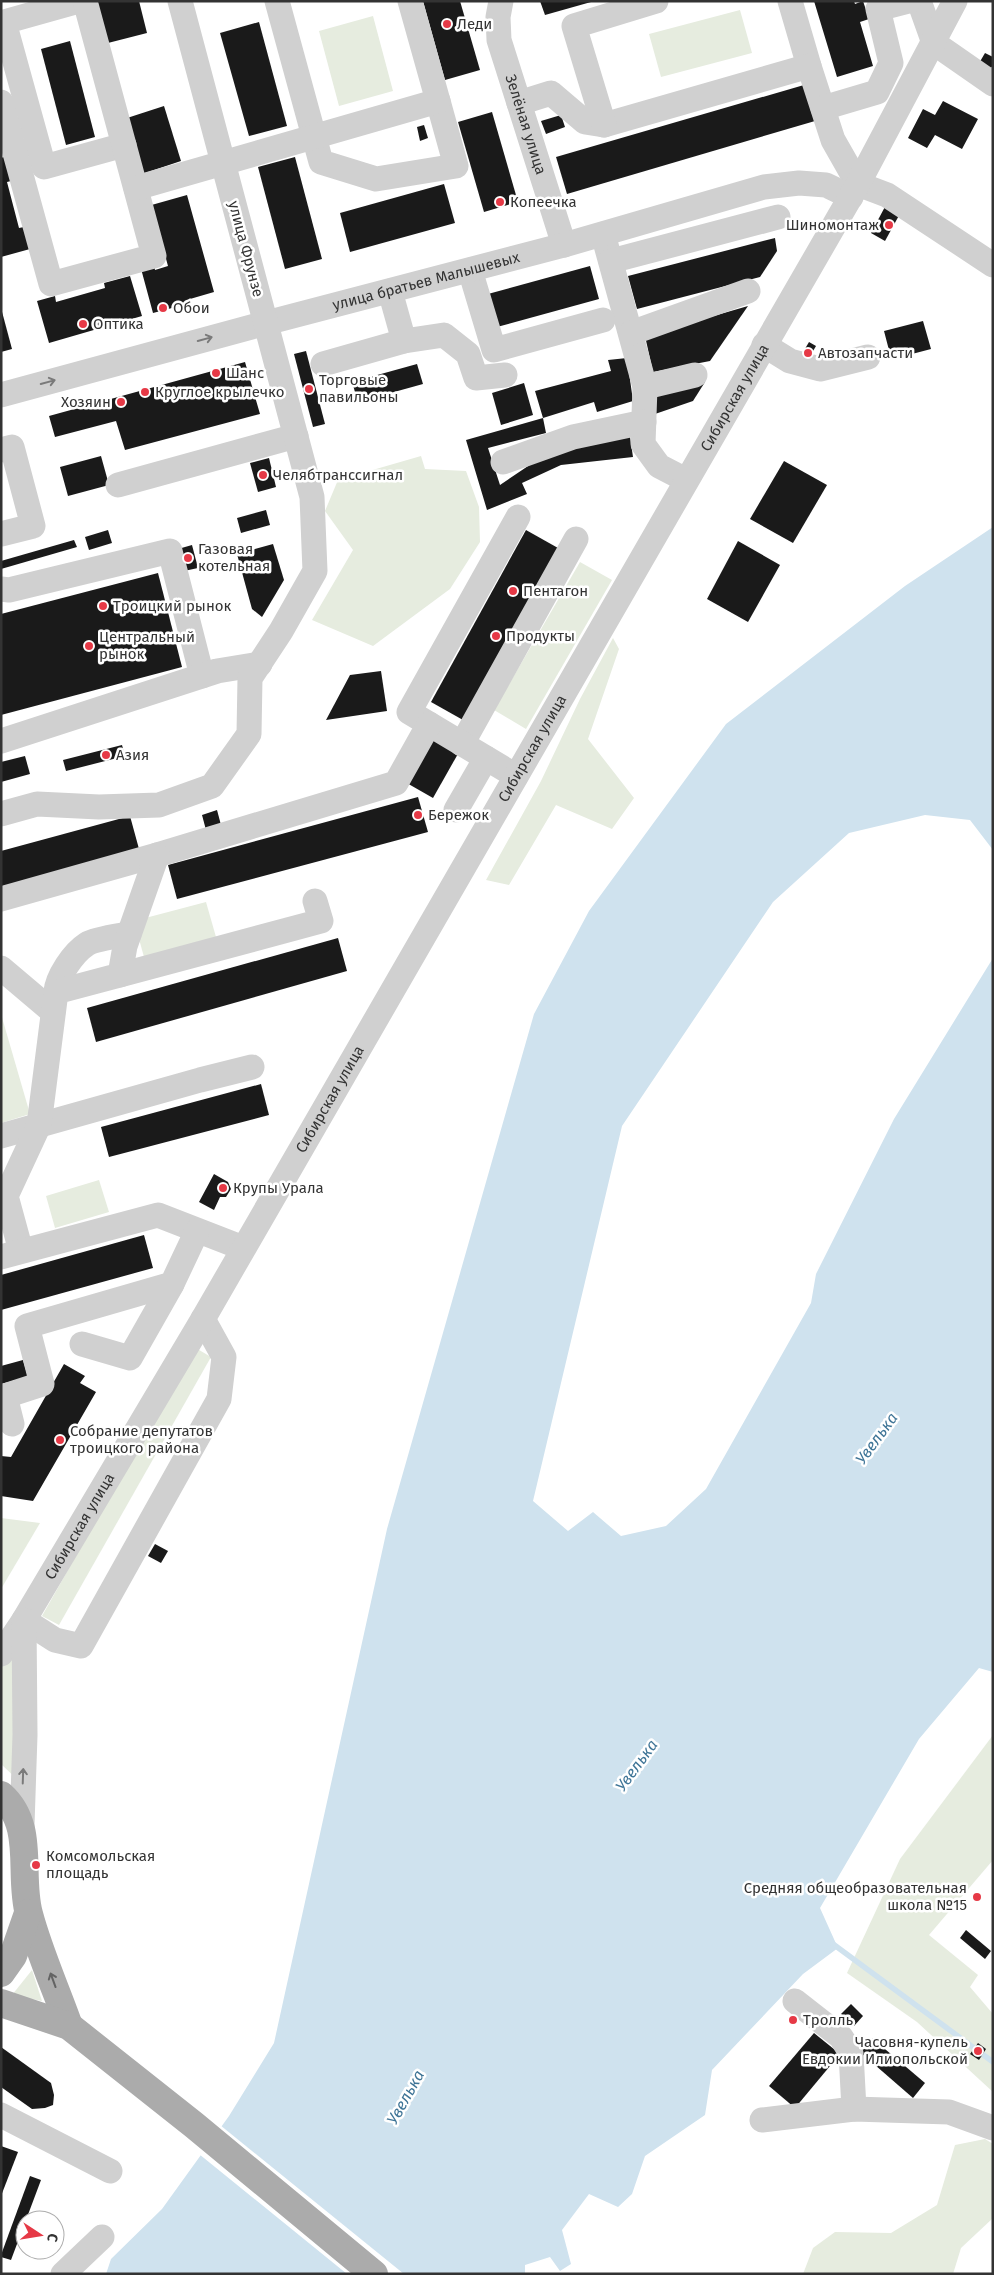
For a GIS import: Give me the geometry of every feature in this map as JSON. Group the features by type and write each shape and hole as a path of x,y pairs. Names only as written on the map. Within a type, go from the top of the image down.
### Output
{"main road":[{"path":"1,1795 14,1810 22,1825 28,1913 69,2026"},
{"path":"1,1973 13,1956 28,1913"},
{"path":"1,2003 69,2026 194,2125 374,2274"}],"street":[{"path":"79,1 4,22 44,166 124,144"},
{"path":"27,102 2,107 51,284 154,256 84,1"},
{"name":"улица Фрунзе","path":"1,814 37,804 99,807 159,805 212,786 249,734 250,678 315,571 312,497 180,1"},
{"path":"277,1 321,162 376,179 456,166 410,1"},
{"name":"Зелёная улица","path":"501,1 498,17 499,40 564,245"},
{"path":"604,125 574,26 656,1"},
{"path":"790,1 833,140 854,191"},
{"path":"823,108 877,92 891,63 878,9 908,1"},
{"path":"919,1 934,43 993,84"},
{"name":"Сибирская улица","path":"3,1649 24,1620 202,1320 854,191 955,1"},
{"path":"519,103 551,93 585,122 604,125 809,66"},
{"path":"136,188 438,101"},
{"name":"улица братьев Малышевых","path":"1,395 564,245 764,187 799,183 826,185 887,195 993,265"},
{"path":"611,261 778,217"},
{"path":"603,234 645,387 643,444 660,466 686,480"},
{"path":"470,270 494,350 603,320"},
{"path":"390,291 404,341"},
{"path":"631,333 748,291"},
{"path":"323,364 404,341 444,335 468,354 476,378 505,375"},
{"path":"764,345 790,361 820,369 868,357"},
{"path":"645,387 695,375"},
{"path":"503,462 572,437 644,422"},
{"path":"118,485 296,436"},
{"path":"1,450 12,448 33,526 1,534"},
{"path":"516,776 409,712 518,518"},
{"path":"462,744 576,539"},
{"path":"1,589 9,590 170,551 202,676"},
{"path":"1,741 217,671 260,664"},
{"path":"1,899 157,855 396,783 429,724"},
{"path":"456,810 486,758"},
{"path":"120,975 129,934 157,855"},
{"path":"54,1002 120,975 321,921 315,901"},
{"path":"129,934 87,944 67,965 56,982 39,1125 4,1197 11,1254 158,1214 243,1248"},
{"path":"1,968 54,1002"},
{"path":"1,1136 252,1067"},
{"path":"82,1344 130,1358 172,1284 197,1230"},
{"path":"12,1424 5,1396 42,1384 27,1326 172,1284"},
{"path":"24,1620 55,1640 81,1646 219,1398 224,1357 202,1320"},
{"path":"22,1825 25,1735 24,1620"},
{"path":"794,2001 841,2037 851,2053 854,2108"},
{"path":"762,2120 854,2108 949,2112 993,2128"},
{"path":"1,2116 110,2171"},
{"path":"63,2274 102,2237"}],"shaded area":[{"path":"740,10 752,53 661,77 649,34"},
{"path":"373,16 393,91 339,106 319,31"},
{"path":"421,456 425,469 466,471 479,507 480,542 450,589 373,646 312,620 353,550 325,511 338,480"},
{"path":"580,562 612,580 526,729 494,710"},
{"path":"613,638 619,649 588,739 634,798 612,829 556,805 509,885 486,880 541,781 580,699"},
{"path":"206,902 216,937 144,957 134,921"},
{"path":"1,1014 30,1114 1,1123"},
{"path":"99,1180 109,1212 55,1228 46,1196"},
{"path":"194,1347 211,1357 59,1625 42,1616"},
{"path":"1,1518 40,1523 1,1589"},
{"path":"12,1647 21,1783 1,1764 1,1664"},
{"path":"993,1735 993,1860 929,1935 978,1975 970,1987 993,2014 993,2092 917,2022 847,1973 900,1859"},
{"path":"32,1970 42,2001 12,1995"},
{"path":"985,2139 993,2144 993,2218 961,2248 953,2274 803,2274 813,2248 835,2232 891,2233 937,2205 955,2145"}],"water":[{"name":"Увелька","path":"993,527 993,850 970,820 925,815 849,833 773,902 622,1126 533,1501 568,1531 593,1512 621,1536 666,1526 706,1489 811,1303 816,1274 894,1119 993,958 993,1672 979,1668 919,1739 820,1908 838,1948 803,1974 712,2070 705,2115 645,2156 632,2194 618,2207 589,2194 562,2230 571,2264 560,2271 550,2257 525,2265 525,2274 106,2274 111,2259 162,2209 229,2116 274,2043 387,1529 534,1014 589,911 726,724 905,586"}],"pier":[{"path":"220,2125 404,2274 347,2274 199,2154"}],"building":[{"path":"93,1 139,1 147,33 104,44"},
{"path":"423,1 460,1 480,70 445,80"},
{"path":"540,1 590,1 591,2 545,15"},
{"path":"814,1 854,1 855,4 863,1 869,19 860,22 873,66 837,77"},
{"path":"259,22 287,126 249,136 220,33"},
{"path":"70,41 95,137 66,145 41,49"},
{"path":"985,53 993,57 993,65 989,71 978,65"},
{"path":"804,85 815,121 567,194 556,157"},
{"path":"943,101 978,119 962,149 935,135 927,148 908,138 923,109 935,115"},
{"path":"164,106 181,161 142,174 124,119"},
{"path":"492,112 518,202 484,212 458,122"},
{"path":"561,115 565,127 546,134 541,121"},
{"path":"424,125 428,138 420,141 417,127"},
{"path":"4,157 11,181 7,182 19,228 24,227 30,249 1,257 1,158"},
{"path":"295,157 322,259 285,269 258,167"},
{"path":"444,184 455,223 350,252 340,213"},
{"path":"187,195 214,292 190,299 191,303 153,313 140,265 153,261 155,270 168,266 158,229 148,206"},
{"path":"887,203 902,210 885,241 871,233"},
{"path":"775,238 777,251 760,277 637,309 628,276"},
{"path":"590,266 599,299 497,327 488,294"},
{"path":"130,276 142,316 49,343 37,301 55,296 56,302 105,288 104,283"},
{"path":"748,306 710,361 653,372 645,336"},
{"path":"1,308 12,349 1,352"},
{"path":"923,321 931,349 912,354 910,348 890,354 884,331"},
{"path":"809,342 816,346 806,363 799,359"},
{"name":"Торговые павильоны","path":"306,351 325,424 313,427 294,354"},
{"path":"627,358 633,401 597,412 594,402 543,418 535,391 611,371 608,360"},
{"path":"245,362 260,414 125,450 116,421 55,437 49,416"},
{"path":"417,364 423,384 358,402 352,382"},
{"path":"705,382 693,401 655,414 652,396"},
{"path":"524,383 533,415 501,425 492,393"},
{"path":"543,418 546,433 488,448 500,485 537,460 561,450 630,437 633,457 561,465 522,483 527,494 487,510 466,440"},
{"path":"101,456 109,485 68,496 60,467"},
{"name":"Челябтранссигнал","path":"269,458 276,487 258,492 250,463"},
{"path":"784,461 827,485 793,543 750,519"},
{"path":"266,510 270,525 241,533 237,518"},
{"path":"108,530 112,543 89,550 85,537"},
{"name":"Пентагон","path":"526,530 558,548 463,720 431,702"},
{"path":"74,540 77,547 1,569 1,561"},
{"path":"738,541 780,565 748,622 707,599"},
{"path":"273,544 284,580 262,617 252,609 237,554"},
{"name":"Газовая котельная","path":"192,545 198,568 184,571 178,549"},
{"name":"Центральный рынок","path":"158,573 182,667 1,715 1,614"},
{"path":"381,671 387,711 326,720 350,675"},
{"path":"431,737 459,752 433,798 405,782"},
{"path":"122,745 125,756 66,771 63,760"},
{"path":"25,756 30,774 1,782 1,762"},
{"path":"418,797 428,832 177,899 168,865"},
{"path":"217,810 221,825 206,830 202,815"},
{"path":"130,816 139,849 1,887 1,851"},
{"path":"338,938 347,971 96,1042 87,1008"},
{"path":"261,1084 269,1115 109,1157 101,1127"},
{"path":"214,1174 228,1182 231,1189 226,1197 220,1197 214,1210 199,1202"},
{"path":"144,1235 153,1268 1,1310 1,1275"},
{"path":"23,1360 28,1377 1,1384 1,1366"},
{"path":"64,1364 85,1376 80,1383 96,1392 33,1501 1,1496 1,1456 11,1457"},
{"path":"155,1544 168,1551 161,1563 148,1556"},
{"path":"966,1930 991,1951 985,1959 960,1938"},
{"path":"851,2004 863,2016 854,2026 841,2014"},
{"path":"814,2033 840,2054 795,2108 769,2086"},
{"path":"872,2038 925,2083 913,2098 860,2052"},
{"name":"Часовня-купель Евдокии Илиопольской","path":"978,2043 986,2049 979,2060 970,2054"},
{"path":"1,2047 51,2083 54,2095 53,2105 32,2109 1,2087"},
{"path":"1,2146 18,2152 1,2196"},
{"path":"30,2176 41,2180 30,2210 18,2210"},
{"path":"15,2217 15,2249 11,2260 1,2257"}],"waterway":[{"path":"833,1944 993,2062"}],"place":[{"name":"Леди","path":"447,24"},
{"name":"Копеечка","path":"500,202"},
{"name":"Шиномонтаж","path":"889,225"},
{"name":"Обои","path":"163,308"},
{"name":"Оптика","path":"83,324"},
{"name":"Автозапчасти","path":"808,353"},
{"name":"Шанс","path":"216,373"},
{"name":"Торговые павильоны","path":"309,389"},
{"name":"Круглое крылечко","path":"145,392"},
{"name":"Хозяин","path":"121,402"},
{"name":"Челябтранссигнал","path":"263,475"},
{"name":"Газовая котельная","path":"188,558"},
{"name":"Пентагон","path":"513,591"},
{"name":"Троицкий рынок","path":"103,606"},
{"name":"Продукты","path":"496,636"},
{"name":"Центральный рынок","path":"89,646"},
{"name":"Азия","path":"106,755"},
{"name":"Бережок","path":"418,815"},
{"name":"Крупы Урала","path":"223,1188"},
{"name":"Собрание депутатов троицкого района","path":"60,1440"},
{"name":"Комсомольская площадь","path":"36,1865"},
{"name":"Средняя общеобразовательная школа №15","path":"977,1897"},
{"name":"Тролль","path":"793,2020"},
{"name":"Часовня-купель Евдокии Илиопольской","path":"978,2051"}]}
